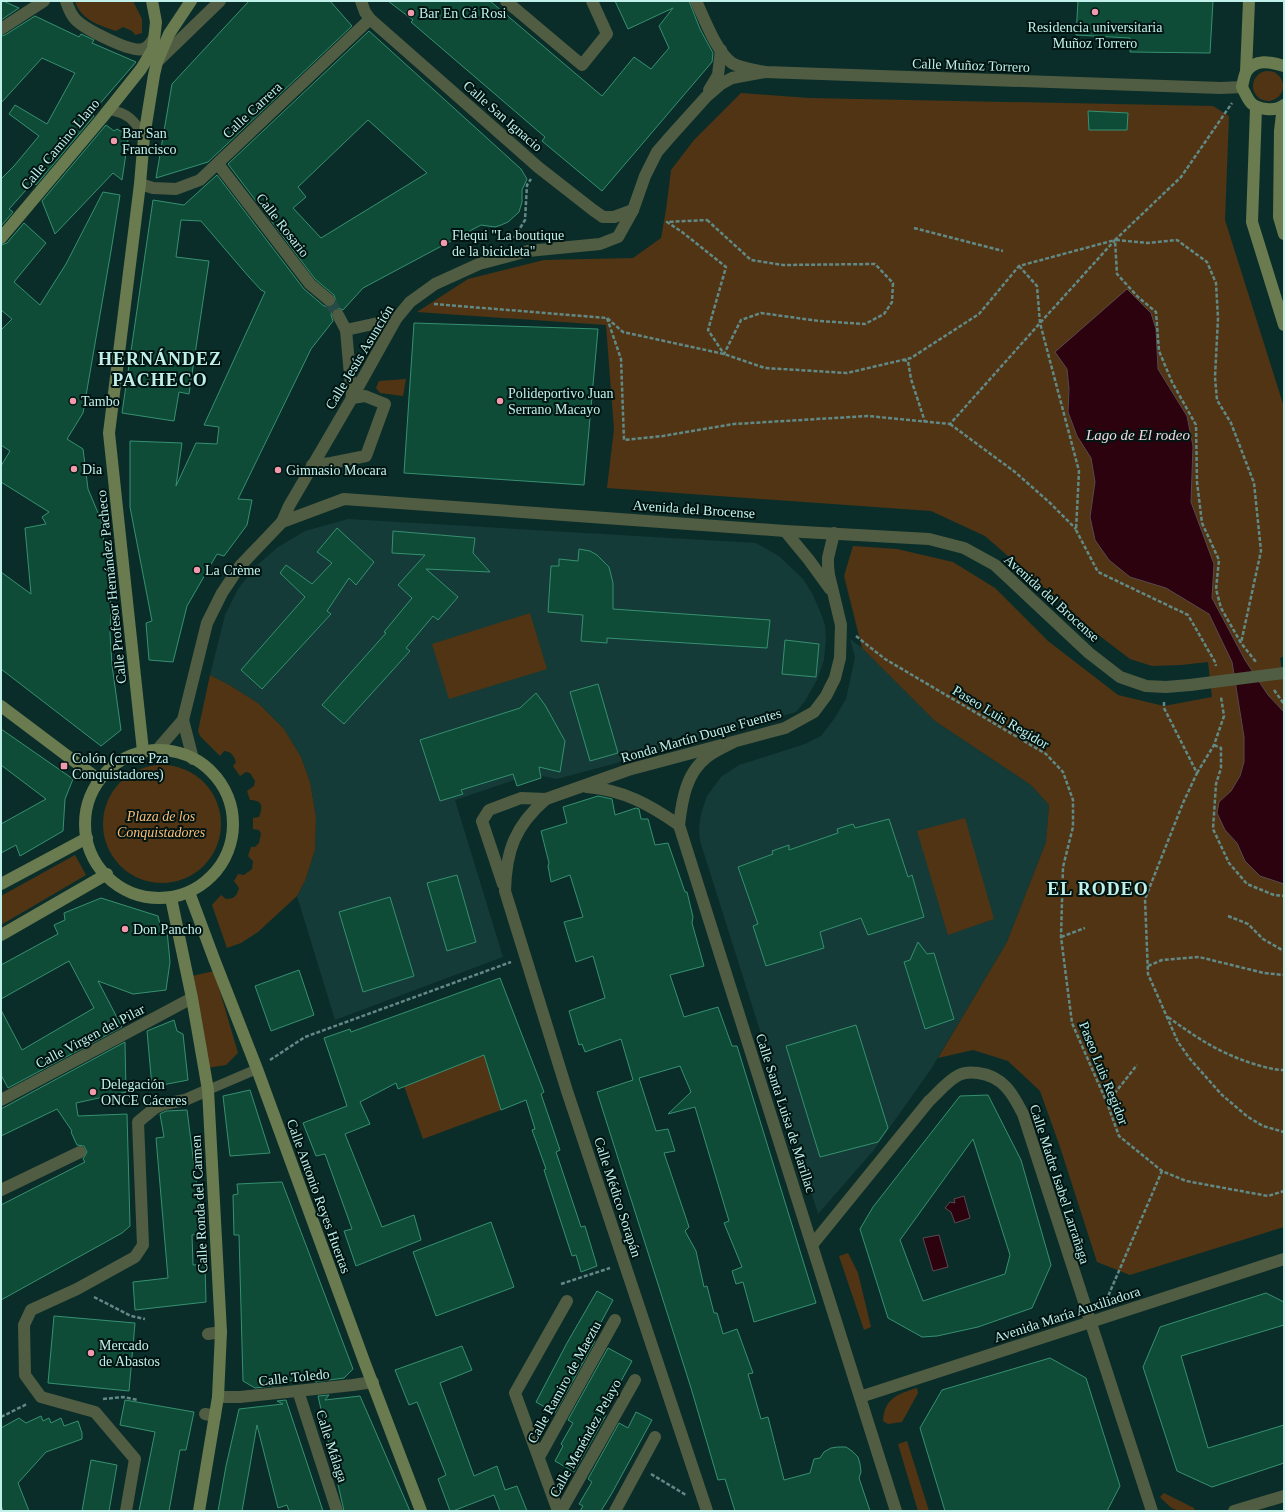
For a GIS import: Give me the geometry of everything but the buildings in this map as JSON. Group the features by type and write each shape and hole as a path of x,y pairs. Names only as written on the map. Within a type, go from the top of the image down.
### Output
{"main road":[{"path":"150,56 154,49 156,22 152,1"},
{"name":"Calle Profesor Hernández Pacheco","path":"143,750 109,433 140,184 150,56 170,34 191,1"},
{"path":"1249,1 1246,72 1242,87 1248,100 1256,108 1273,110 1284,106 1280,131 1279,217 1284,234"},
{"name":"Calle Camino Llano","path":"1,238 141,70 150,56"},
{"path":"1246,72 1254,64 1270,61 1284,66"},
{"path":"1256,108 1252,222 1284,325"},
{"path":"1,706 98,780"},
{"path":"143,750 157,750 174,751 194,759 205,766 217,780 228,797 232,814 233,832 220,868 206,882 190,892 171,898 146,897 132,893 107,874 90,850 84,822 85,806 98,780 108,770 135,753 143,750"},
{"path":"1,884 87,838"},
{"path":"1,935 107,874"},
{"name":"Calle Antonio Reyes Huertas","path":"190,892 421,1511"},
{"name":"Calle Ronda del Carmen","path":"171,898 192,998 208,1090 221,1332 218,1397 210,1415 199,1511"}],"street":[{"path":"1,29 44,1"},
{"path":"66,1 75,20 106,38 150,56 220,1"},
{"name":"Calle San Ignacio","path":"354,1 538,167 603,217 614,217 633,210"},
{"path":"506,1 582,65 607,34 592,1"},
{"name":"Calle Muñoz Torrero","path":"696,1 726,59 733,64 765,72 1213,88 1242,87"},
{"name":"Calle Carrera","path":"140,184 153,188 176,189 200,180 218,164 365,11"},
{"path":"706,97 718,75 721,50"},
{"path":"633,210 645,176 657,152 706,97 721,84 732,78 765,72"},
{"name":"Calle Rosario","path":"218,164 310,284 329,300"},
{"name":"Calle Jesús Asunción","path":"282,522 289,506 312,465 352,398 396,319 410,302 435,284 479,264 528,251 577,247 618,237 633,210"},
{"path":"312,465 366,456 385,404 365,396 352,398 346,330 338,315"},
{"path":"346,330 396,319"},
{"name":"Avenida del Brocense","path":"157,750 183,720 207,623 222,593 240,566 282,522 344,498 786,531 929,540 964,548 995,565 1089,652 1120,677 1146,686 1166,687 1284,673"},
{"name":"Ronda Martín Duque Fuentes","path":"489,810 521,798 546,799 628,770 785,728 814,712 826,696 835,678 840,658 841,625 833,593 786,531"},
{"path":"833,593 829,575 828,558 834,534"},
{"name":"Avenida del Brocense","path":"183,720 194,759"},
{"name":"Calle Santa Luisa de Marillac","path":"732,743 706,757 694,772 686,788 681,804 679,825 896,1511"},
{"name":"Ronda Martín Duque Fuentes","path":"583,787 606,789 636,799 653,807 679,825"},
{"name":"Calle Médico Sorapán","path":"505,891 509,854 515,837 533,810 546,799"},
{"name":"Calle Médico Sorapán","path":"489,810 482,821 567,1091 705,1510"},
{"name":"Calle Virgen del Pilar","path":"1,1100 192,998"},
{"name":"Calle Madre Isabel Larrañaga","path":"812,1245 929,1101 950,1081 961,1074 972,1072 982,1073 994,1077 1005,1084 1014,1096 1023,1114 1094,1321 1152,1511"},
{"path":"126,1511 135,1459 95,1412 42,1398 25,1375 24,1325 31,1310 77,1289 135,1257 143,1245 138,1122 155,1108 164,1104 185,1100 208,1090"},
{"path":"1,1190 80,1152"},
{"name":"Avenida María Auxiliadora","path":"860,1397 1284,1259"},
{"path":"560,1511 515,1393 566,1301"},
{"name":"Calle Ramiro de Maeztu","path":"539,1457 615,1320"},
{"path":"208,1334 221,1332"},
{"name":"Calle Menéndez Pelayo","path":"560,1511 635,1380"},
{"name":"Calle Toledo","path":"218,1397 240,1397 353,1386 373,1382"},
{"name":"Calle Málaga","path":"298,1391 337,1511"},
{"path":"615,1511 655,1437"},
{"path":"1234,1511 1284,1496"}],"lane":[{"path":"108,110 119,111 129,116 137,124 144,137"},
{"path":"208,1090 257,1069"}],"path":[{"path":"950,424 1115,240 1181,177 1242,87"},
{"path":"503,257 525,220 527,185 538,167"},
{"path":"707,220 751,260 783,265 875,264 893,283 892,302 884,314 865,324 819,321 761,313 741,320 724,354 708,330 726,267 667,222 707,220"},
{"path":"914,228 1003,250"},
{"path":"1115,240 1117,274 1156,312 1159,351 1172,382 1196,425 1197,482 1202,523 1219,560 1216,590 1221,608 1241,643 1258,666"},
{"path":"410,302 607,318 623,332 724,354 765,368 847,373 911,358 979,314 1019,266 1115,240 1148,243 1177,240 1207,262 1216,284 1218,318 1215,377 1217,400 1231,423 1254,483 1261,551 1241,643"},
{"path":"1019,266 1037,286 1040,323 1079,471 1076,530"},
{"path":"607,318 621,359 624,440 663,436 734,424 868,416 950,424 1015,472 1048,502 1076,530 1098,572 1188,615 1215,662 1216,670"},
{"path":"902,360 908,361 911,379 925,422"},
{"name":"Paseo Luis Regidor","path":"841,625 885,659 1046,754 1063,772 1073,800 1073,827 1062,867 1061,937 1072,1022 1107,1103 1119,1136 1162,1171 1186,1181 1268,1196 1284,1191"},
{"path":"1271,685 1284,704"},
{"path":"1166,687 1164,708 1197,772"},
{"path":"1220,693 1224,716 1214,745 1197,772 1183,803 1145,899 1148,974 1178,1042 1190,1059 1222,1095 1253,1120 1264,1126 1284,1132"},
{"path":"1214,745 1221,748 1222,768 1216,784 1213,829 1229,863 1247,884 1274,895 1284,896"},
{"path":"1228,916 1248,924 1263,939 1284,951"},
{"path":"1061,937 1085,928"},
{"path":"257,1069 305,1037 524,957"},
{"path":"1148,966 1162,960 1199,957 1264,973 1284,975"},
{"path":"1167,1016 1198,1039 1234,1058 1266,1068 1284,1070"},
{"path":"1107,1103 1137,1065"},
{"path":"1094,1321 1162,1171"},
{"path":"561,1284 624,1263"},
{"path":"77,1289 131,1316 145,1319"},
{"path":"1,1417 42,1398"},
{"path":"639,1466 705,1510"}],"shaded area":[{"path":"348,519 756,543 779,556 803,579 812,593 820,611 825,625 826,639 824,660 817,680 805,701 796,712 557,779 532,774 455,800 503,957 335,1020 297,896 305,881 315,850 316,817 310,782 301,757 284,729 258,703 210,675 225,615 238,589 255,567 278,547 305,531"},
{"path":"850,639 862,648 935,721 1031,785 1049,805 1046,842 1007,942 931,1069 873,1151 818,1214 700,841 699,829 701,814 707,796 721,777 739,765 805,744 821,736 834,719 846,699 855,657"}],"green space":[{"path":"75,1 133,1 142,19 142,33 135,35 132,31 123,27 116,31 97,24 82,13"},
{"path":"1268,71 1279,75 1283,86 1279,97 1268,101 1257,97 1253,86 1257,75"},
{"path":"741,93 809,98 1213,106 1229,116 1225,220 1284,407 1284,656 1280,658 1284,685 1284,712 1268,695 1245,660 1212,598 1214,564 1191,502 1193,446 1187,416 1158,369 1156,329 1055,352 1067,369 1069,389 1068,412 1077,436 1091,457 1095,482 1090,517 1130,577 1166,588 1209,614 1232,662 1244,737 1244,762 1240,776 1231,791 1219,802 1225,830 1237,843 1245,861 1260,876 1284,884 1284,1227 1130,1275 1097,1262 1060,1147 1040,1091 1008,1061 973,1050 938,1058 1007,942 1046,842 1049,805 1031,785 935,721 862,648 844,576 853,546 897,549 953,562 995,588 1048,641 1118,695 1164,706 1212,697 1208,662 1152,666 1130,659 1096,633 985,536 931,511 607,488 614,429 606,325 417,312 468,279 544,260 633,258 661,238 671,170 694,140"},
{"path":"406,379 403,396 380,393 376,388 379,381"},
{"path":"530,613 547,669 449,699 432,644"},
{"path":"210,675 258,703 284,729 301,757 310,782 316,817 315,850 305,881 297,896 258,932 241,943 227,948 212,905 221,895 226,899 235,896 239,888 234,881 238,874 244,875 252,869 253,861 248,856 251,847 255,847 259,843 261,834 259,830 253,829 253,818 259,817 261,805 257,801 250,800 247,791 254,786 255,781 250,773 246,772 240,776 233,766 236,762 232,754 224,751 220,756 200,736 198,731"},
{"name":"Plaza de los Conquistadores","path":"162,765 173,766 185,770 204,782 216,801 220,813 220,835 216,847 204,866 185,878 173,882 162,883 151,882 139,878 120,866 108,847 104,835 103,824 104,813 108,801 120,782 139,770 151,766"},
{"path":"965,818 994,919 948,935 917,831"},
{"path":"75,855 86,875 1,925 1,896"},
{"path":"214,971 238,1053 226,1065 207,1068 192,976"},
{"path":"484,1055 501,1110 423,1139 404,1086"},
{"path":"848,1253 858,1273 871,1327 864,1330 839,1256"},
{"path":"917,1388 918,1393 902,1422 888,1424 883,1421 886,1407 893,1398"},
{"path":"907,1441 929,1511 918,1511 898,1444"},
{"path":"1164,1493 1194,1508 1194,1511 1182,1511 1171,1508 1160,1497"}],"water":[{"name":"Lago de El rodeo","path":"1127,289 1151,313 1156,329 1158,369 1187,416 1193,446 1191,502 1214,564 1212,598 1245,660 1268,695 1284,712 1284,884 1260,876 1245,861 1237,843 1225,830 1217,813 1219,802 1231,791 1240,776 1244,762 1244,737 1232,662 1209,614 1166,588 1130,577 1109,560 1095,540 1090,517 1095,482 1091,458 1077,436 1068,412 1069,389 1067,369 1055,352"},
{"path":"964,1196 970,1218 955,1223 951,1212 945,1208 950,1202 955,1203 954,1199"},
{"path":"939,1235 948,1267 933,1271 923,1238"}],"tunnel":[{"path":"329,300 338,315"}],"place":[{"name":"Residencia universitaria Muñoz Torrero","path":"1095,12"},
{"name":"Bar En Cá Rosi","path":"411,13"},
{"name":"Bar San Francisco","path":"114,141"},
{"name":"Flequi \"La boutique de la bicicleta\"","path":"444,243"},
{"name":"Tambo","path":"73,401"},
{"name":"Polideportivo Juan Serrano Macayo","path":"500,401"},
{"name":"Dia","path":"74,469"},
{"name":"Gimnasio Mocara","path":"278,470"},
{"name":"La Crème","path":"197,570"},
{"name":"Colón (cruce Pza Conquistadores)","path":"64,766"},
{"name":"Don Pancho","path":"125,929"},
{"name":"Delegación ONCE Cáceres","path":"93,1092"},
{"name":"Mercado de Abastos","path":"91,1353"}],"district":[{"name":"HERNÁNDEZ PACHECO","path":"160,369"},
{"name":"EL RODEO","path":"1098,889"}]}
